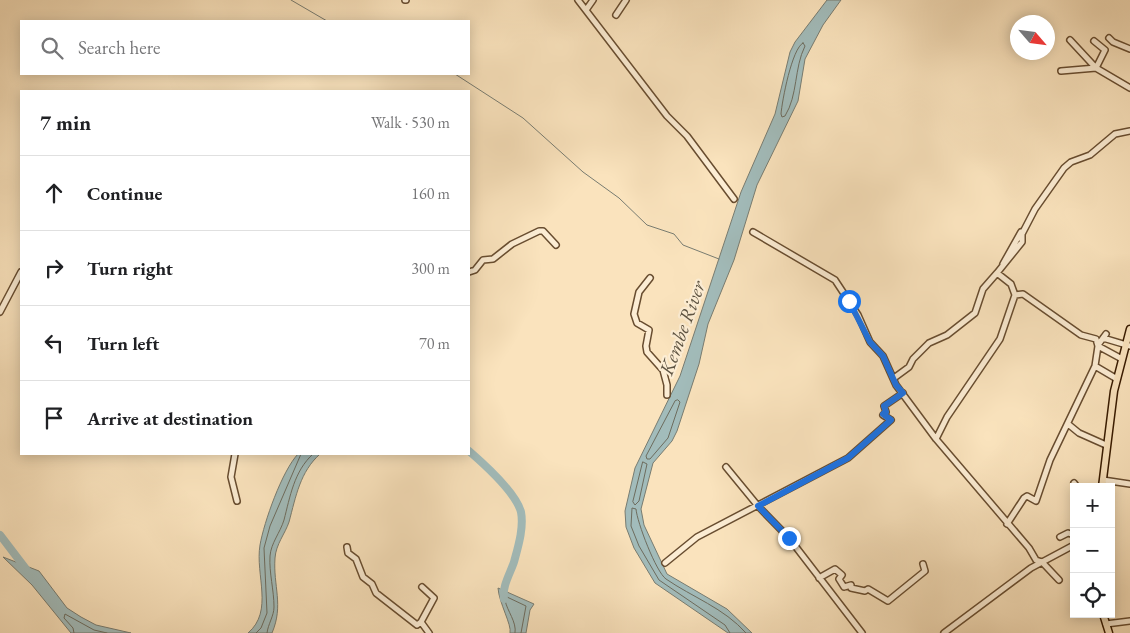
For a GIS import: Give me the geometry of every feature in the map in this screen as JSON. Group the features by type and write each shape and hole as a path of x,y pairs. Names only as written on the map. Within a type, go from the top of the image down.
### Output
{"main road":[{"path":"1103,483 1106,444 1117,380 1122,359 1128,346 1130,329"},
{"path":"1104,618 1109,633"}],"street":[{"path":"578,0 667,116 687,136 734,199"},
{"path":"586,10 593,0"},
{"path":"616,14 626,0"},
{"path":"1109,38 1113,42 1130,49"},
{"path":"1070,40 1096,68 1130,88"},
{"path":"1094,41 1104,50 1096,68"},
{"path":"1061,71 1096,68"},
{"path":"894,378 909,367 913,359 929,343 947,335 975,313 983,289 1022,242 1022,234 1028,222 1055,180 1071,162 1090,155 1115,134 1130,131"},
{"path":"470,272 475,270 483,260 493,259 512,244 539,231 544,231 556,245"},
{"path":"753,232 835,280 848,298 870,342 883,356 903,393 936,440 1029,548 1036,560 1042,562 1059,580"},
{"path":"936,440 947,417 1000,339 1015,295 1010,284 999,271"},
{"path":"0,312 20,274"},
{"path":"650,278 639,292 634,314 637,323 649,330 646,346 648,352 662,370 667,385 667,395"},
{"path":"1015,295 1023,294 1081,335 1096,339 1098,345 1122,359"},
{"path":"1007,524 1024,498 1028,496 1036,500 1050,460 1095,366 1098,345 1104,336 1128,346"},
{"path":"1095,366 1117,380"},
{"path":"665,563 697,537 848,458 891,420 883,414 886,412 884,406 903,393"},
{"path":"1068,424 1079,433 1106,444"},
{"path":"235,455 231,477 237,502"},
{"path":"726,467 758,506 789,538 862,633"},
{"path":"1115,484 1130,484"},
{"path":"1060,537 1070,534"},
{"path":"347,547 348,553 356,559 363,577 372,584 376,593 417,624 421,622 434,598 422,587"},
{"path":"944,633 1042,562 1070,547"},
{"path":"819,578 835,570 842,575 839,579 844,587 851,585 851,588 865,591 868,589 888,602 925,571 923,564"},
{"path":"1106,624 1130,621"},
{"path":"421,622 429,633"}],"water":[{"path":"827,0 841,0 823,25 805,59 798,101 757,185 734,260 708,324 699,364 677,431 672,441 653,463 641,509 644,525 667,574 727,609 752,633 728,633 655,583 634,548 626,527 625,511 635,468 680,376 741,192 775,114 790,52 795,42"},
{"path":"297,455 319,455 303,477 289,522 276,553 275,568 278,604 272,633 248,633 256,624 262,603 259,556 265,523 274,497"},
{"path":"3,557 39,571 67,608 81,617 96,625 131,633 71,633 32,585"},
{"path":"498,588 534,604 530,610 526,633 510,633"}],"waterway":[{"path":"291,0 325,20"},
{"path":"457,75 523,118 583,172 619,198 647,225 674,234 683,245 719,259"},
{"name":"Kembe River","path":"470,452 491,471 513,496 521,512 520,537 514,562 505,585 504,599"},
{"name":"Kembe River","path":"0,535 29,573"}],"route":[{"path":"789,538 758,506 848,458 891,420 883,414 886,412 884,406 903,393 896,385 892,372 883,356 870,342 858,315 849,301"}]}
